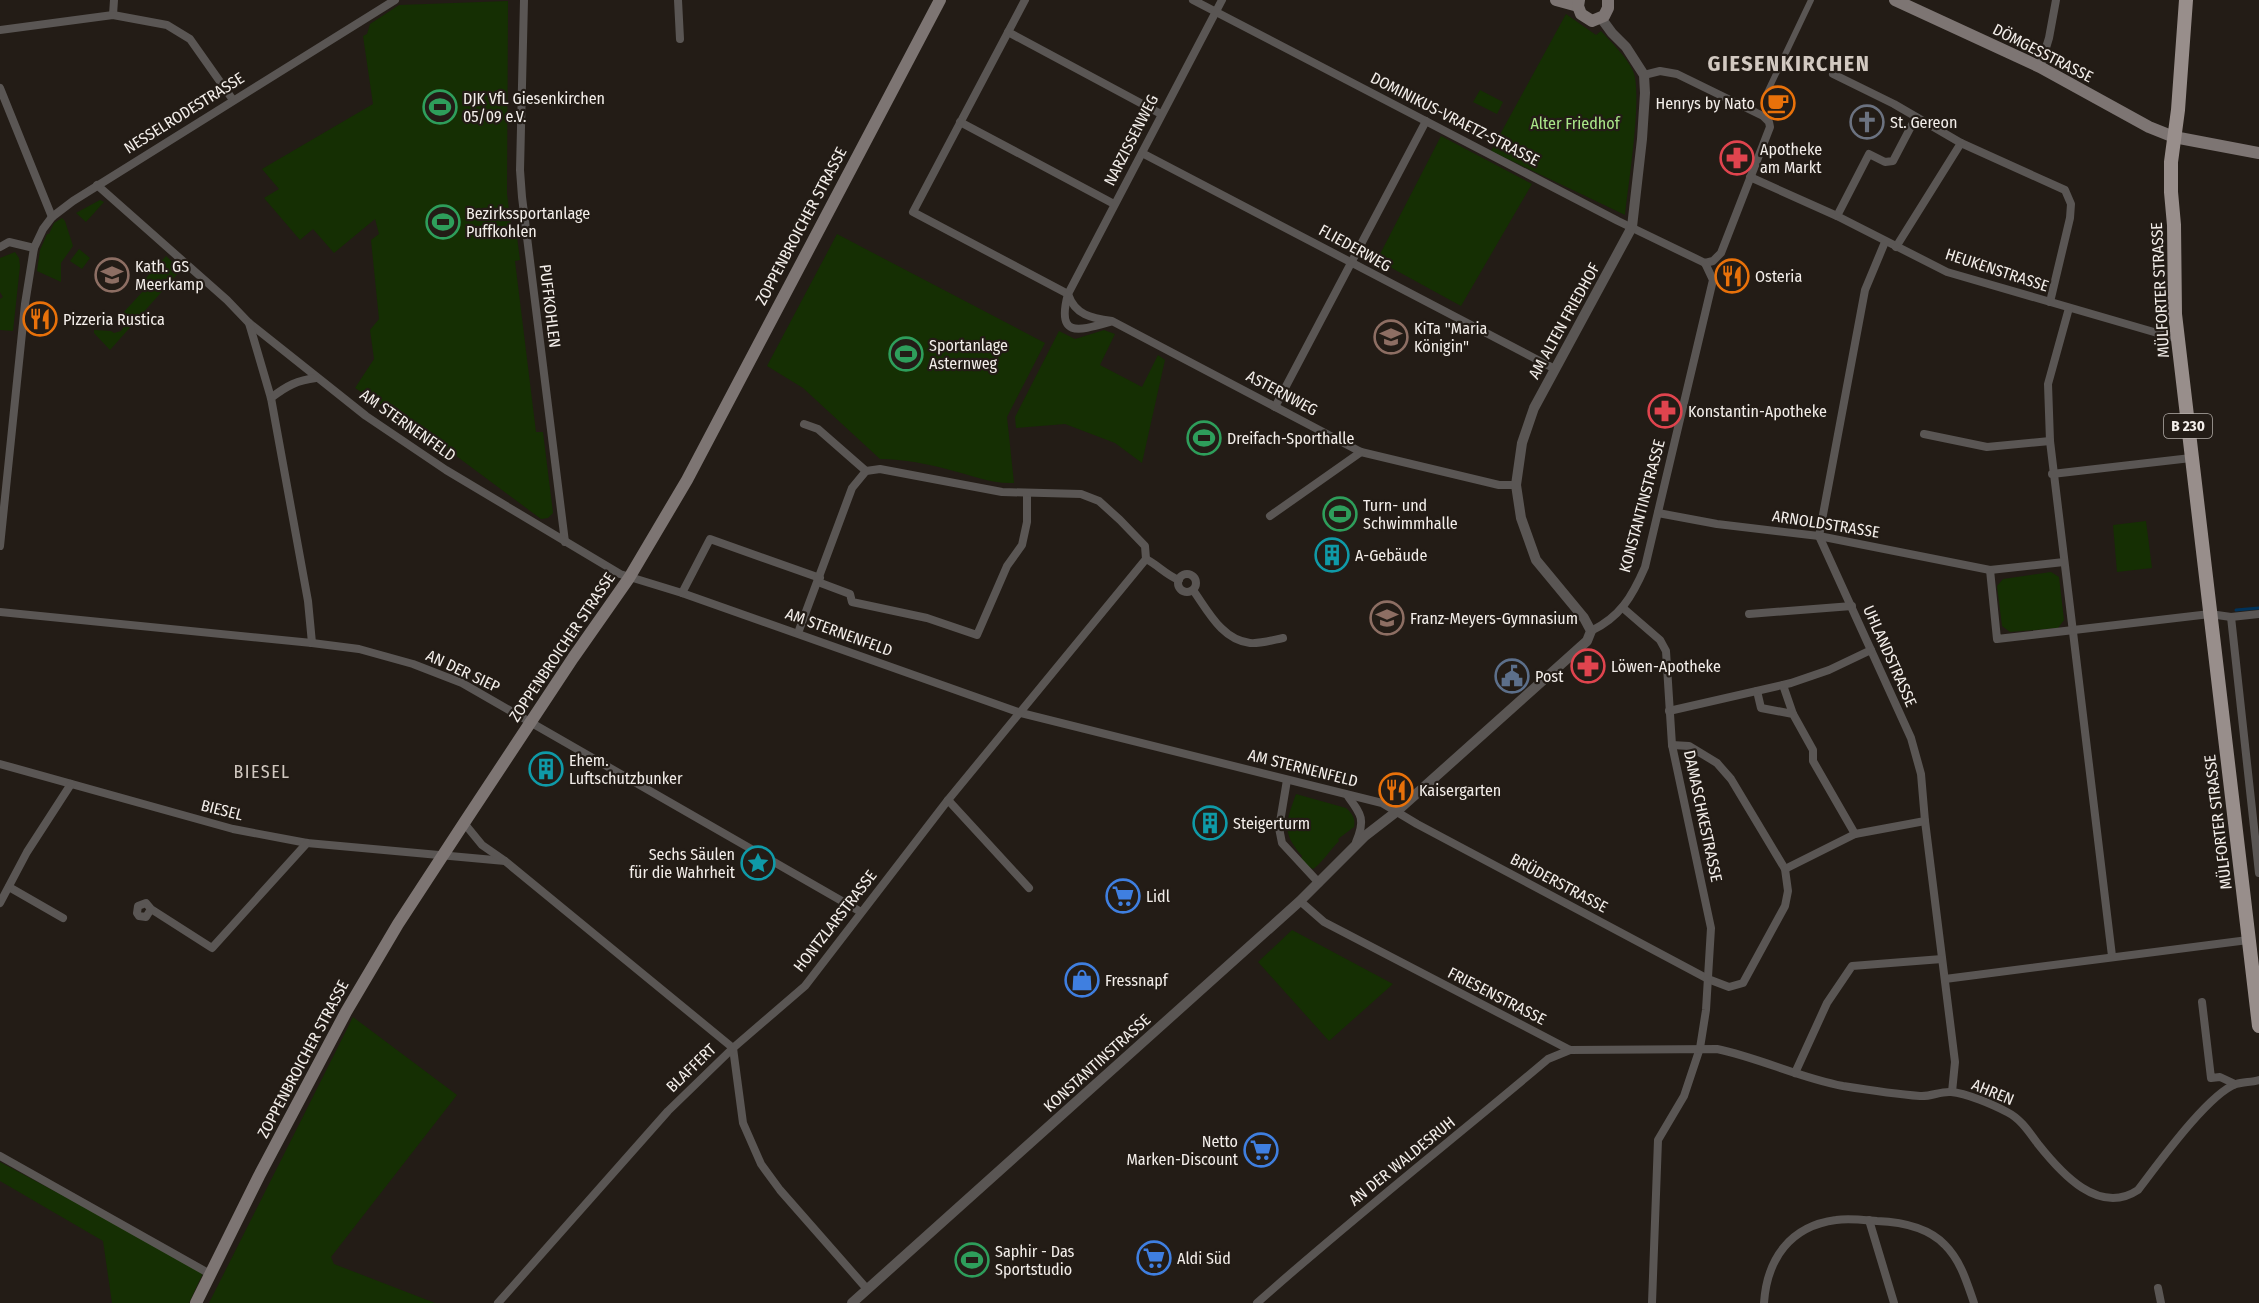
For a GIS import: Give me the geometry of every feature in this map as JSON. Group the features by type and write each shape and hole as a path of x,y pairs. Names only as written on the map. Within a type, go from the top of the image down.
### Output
{"main road":[{"name":"ZOPPENBROICHER STRASSE","path":"196,1303 346,1012 398,924 573,658 629,578 697,461 940,0"},
{"path":"1556,0 1578,3 1581,14 1587,20 1601,18 1607,12 1608,0"},
{"name":"DÖMGESSTRASSE","path":"1895,0 2040,67 2122,113 2174,137 2259,153"},
{"name":"MÜLFORTER STRASSE","path":"2186,0 2170,162 2175,303 2191,458 2259,1026"}],"street":[{"path":"113,15 114,0"},
{"name":"NESSELRODESTRASSE","path":"0,546 25,304 34,248 43,229 52,217 97,185 395,0"},
{"name":"PUFFKOHLEN","path":"524,0 520,170 522,197 565,542"},
{"path":"678,0 680,39"},
{"path":"1025,0 960,122 1114,204"},
{"name":"DOMINIKUS-VRAETZ-STRASSE","path":"1193,0 1705,263"},
{"name":"NARZISSENWEG","path":"1068,294 1222,0"},
{"path":"1705,263 1713,261 1720,253 1770,127 1765,98 1811,0"},
{"path":"2040,67 2051,31 2056,0"},
{"path":"0,30 113,15 167,25 190,39 232,100"},
{"path":"1601,18 1626,47 1644,75 1660,71 1677,74 1763,116 1769,122"},
{"path":"1008,32 1161,114"},
{"path":"1833,74 1917,117 1961,143 2065,190 2071,204 2070,218 2050,302"},
{"name":"AM ALTEN FRIEDHOF","path":"1591,631 1584,618 1536,560 1521,518 1516,485 1522,443 1534,408 1632,227 1642,139 1644,75"},
{"path":"0,88 52,217"},
{"path":"1837,216 1869,154 1885,162 1893,161 1917,117"},
{"path":"1275,406 1426,121"},
{"name":"ASTERNWEG","path":"960,122 913,212 1068,294 1078,311 1089,317 1112,321 1360,452 1499,485 1516,485"},
{"path":"1896,247 1961,143"},
{"name":"FLIEDERWEG","path":"1142,153 1555,369"},
{"name":"HEUKENSTRASSE","path":"1750,177 1837,216 1947,272 2178,339"},
{"name":"AM STERNENFELD","path":"97,185 249,323 366,416 446,470 629,578 640,579 682,592 1021,712 1382,803 1396,812"},
{"path":"0,247 9,242 34,248"},
{"path":"1819,536 1865,290 1885,242"},
{"name":"KONSTANTINSTRASSE","path":"854,1301 1300,902 1355,846 1587,641 1591,631 1607,623 1623,608 1645,567 1658,513 1713,280 1705,263"},
{"path":"1068,294 1064,321 1073,330 1112,321"},
{"path":"2069,308 2048,384 2049,441 2112,956"},
{"path":"249,323 272,398 308,601 312,643"},
{"path":"272,398 285,387 301,380 316,378"},
{"path":"804,424 818,429 867,471"},
{"path":"1924,434 1987,447 2049,441"},
{"path":"1270,516 1360,452"},
{"path":"2052,474 2191,458"},
{"path":"798,633 852,488 867,471 880,469 977,488 1027,493 1081,494 1099,501 1144,546 1146,559 1179,580"},
{"path":"682,592 710,539 819,580 850,594 852,602 927,618 977,635 1007,566 1022,545 1027,522 1027,493"},
{"name":"ARNOLDSTRASSE","path":"1658,513 1717,524 1819,536 1990,570 2064,562"},
{"name":"UHLANDSTRASSE","path":"1819,536 1911,738 1921,774 1955,1062 1952,1092"},
{"name":"HONTZLARSTRASSE","path":"733,1048 805,986 948,800 1146,559"},
{"path":"1990,570 1997,639 2210,614 2231,616 2259,614"},
{"path":"1187,573 1193,575 1196,585 1188,592 1179,586 1179,580 1187,573"},
{"path":"1193,590 1221,628 1235,639 1252,644 1283,638"},
{"path":"1749,614 1852,606"},
{"name":"DAMASCHKESTRASSE","path":"1623,608 1665,646 1672,745 1710,921 1706,1010 1700,1048 1684,1096 1658,1140 1652,1303"},
{"name":"AN DER SIEP","path":"0,612 312,643 359,649 413,664 462,683 861,912"},
{"path":"2231,616 2259,873"},
{"path":"1669,711 1783,685 1829,670 1871,650"},
{"path":"1783,685 1793,714 1813,750 1813,761 1855,834"},
{"path":"1757,691 1761,708 1793,714"},
{"path":"1672,745 1689,746 1717,763 1731,779 1785,869 1855,834 1925,821"},
{"name":"BIESEL","path":"0,764 233,829 307,843 443,856"},
{"path":"1287,780 1279,828 1282,843 1319,883"},
{"path":"1,903 27,852 71,784"},
{"path":"1347,795 1360,812 1362,820 1362,830 1355,846"},
{"path":"948,800 1029,888"},
{"name":"BRÜDERSTRASSE","path":"1396,812 1708,979 1729,987 1743,983 1785,906 1788,891 1785,869"},
{"name":"BLAFFERT","path":"464,823 482,845 505,861 733,1048 668,1111 498,1303"},
{"path":"151,909 212,948 307,843"},
{"path":"443,856 505,861"},
{"path":"9,887 63,918"},
{"name":"FRIESENSTRASSE","path":"1300,902 1324,922 1570,1050 1700,1048"},
{"path":"1946,979 2248,940"},
{"path":"1795,1073 1827,1003 1852,966 1942,959"},
{"path":"2202,1002 2211,1078 2220,1077 2235,1084"},
{"path":"733,1048 744,1123 761,1164 780,1190 867,1289"},
{"name":"AHREN","path":"1700,1048 1740,1054 1841,1086 1923,1096 1952,1092 1990,1104 2018,1118 2062,1172 2092,1194 2112,1199 2128,1196 2138,1190 2205,1107 2235,1084 2259,1080"},
{"name":"AN DER WALDESRUH","path":"1257,1303 1326,1240 1431,1158 1548,1059 1570,1050"},
{"path":"0,1156 210,1274"},
{"path":"1764,1303 1772,1265 1780,1250 1797,1235 1815,1226 1836,1220 1869,1220 1910,1225 1935,1237 1954,1255 1963,1271 1972,1303"},
{"path":"1869,1220 1894,1303"},
{"path":"2158,1288 2161,1303"}],"green space":[{"name":"Bezirkssportanlage Puffkohlen","path":"508,1 507,194 511,225 516,229 520,260 515,261 536,432 543,432 553,513 548,518 541,519 428,435 355,388 374,359 370,330 379,319 371,240 379,234 375,219 334,253 313,229 300,240 264,198 279,189 262,169 373,104 363,36 367,34 370,24 399,5"},
{"name":"Alter Friedhof","path":"1566,14 1596,35 1601,31 1623,55 1633,71 1636,82 1636,119 1625,215 1491,151"},
{"path":"1480,90 1503,102 1497,114 1473,102"},
{"path":"1441,136 1532,184 1461,306 1377,260"},
{"path":"100,200 104,202 86,222 76,213"},
{"path":"62,218 73,246 61,263 61,282 37,271 40,250 47,234 54,223"},
{"name":"Sportanlage Asternweg","path":"837,234 1045,343 1007,417 1014,483 989,481 916,462 880,459 803,388 767,366"},
{"path":"79,249 90,258 82,269 70,261"},
{"path":"15,252 20,266 13,331 0,330 0,299 3,297 0,292 0,258"},
{"path":"166,256 181,270 110,350 94,333 94,330 114,333 121,331 125,325 122,314 145,289 136,282 144,280"},
{"path":"1104,330 1115,334 1100,365 1142,387 1158,355 1165,360 1142,463 1115,443 1065,424 1016,428 1015,417 1059,331 1075,339"},
{"path":"2146,521 2152,568 2117,572 2113,525"},
{"path":"2051,572 2059,577 2064,620 2058,628 2010,632 2002,626 1997,586 2003,579"},
{"path":"1296,794 1346,808 1354,819 1354,827 1338,839 1339,841 1313,869 1300,861 1302,856 1295,848 1288,833 1288,820"},
{"path":"1292,930 1393,984 1329,1041 1258,962"},
{"path":"353,1017 457,1095 331,1257 334,1264 435,1303 209,1303"},
{"path":"0,1162 204,1271 189,1303 112,1303 103,1241 0,1181"}],"waterway":[{"path":"2236,610 2259,608"}],"place":[{"name":"Henrys by Nato","path":"1778,103"},
{"name":"DJK VfL Giesenkirchen 05/09 e.V.","path":"440,107"},
{"name":"St. Gereon","path":"1867,122"},
{"name":"Apotheke am Markt","path":"1737,158"},
{"name":"Bezirkssportanlage Puffkohlen","path":"443,222"},
{"name":"Kath. GS Meerkamp","path":"112,275"},
{"name":"Osteria","path":"1732,276"},
{"name":"Pizzeria Rustica","path":"40,319"},
{"name":"KiTa \"Maria Königin\"","path":"1391,337"},
{"name":"Sportanlage Asternweg","path":"906,354"},
{"name":"Konstantin-Apotheke","path":"1665,411"},
{"name":"Dreifach-Sporthalle","path":"1204,438"},
{"name":"Turn- und Schwimmhalle","path":"1340,514"},
{"name":"A-Gebäude","path":"1332,555"},
{"name":"Franz-Meyers-Gymnasium","path":"1387,618"},
{"name":"Löwen-Apotheke","path":"1588,666"},
{"name":"Post","path":"1512,676"},
{"name":"Ehem. Luftschutzbunker","path":"546,769"},
{"name":"Kaisergarten","path":"1396,790"},
{"name":"Steigerturm","path":"1210,823"},
{"name":"Sechs Säulen für die Wahrheit","path":"758,863"},
{"name":"Lidl","path":"1123,896"},
{"name":"Fressnapf","path":"1082,980"},
{"name":"Netto Marken-Discount","path":"1261,1150"},
{"name":"Aldi Süd","path":"1154,1258"},
{"name":"Saphir - Das Sportstudio","path":"972,1260"}],"district":[{"name":"GIESENKIRCHEN","path":"1789,63"},
{"name":"BIESEL","path":"262,772"}]}
